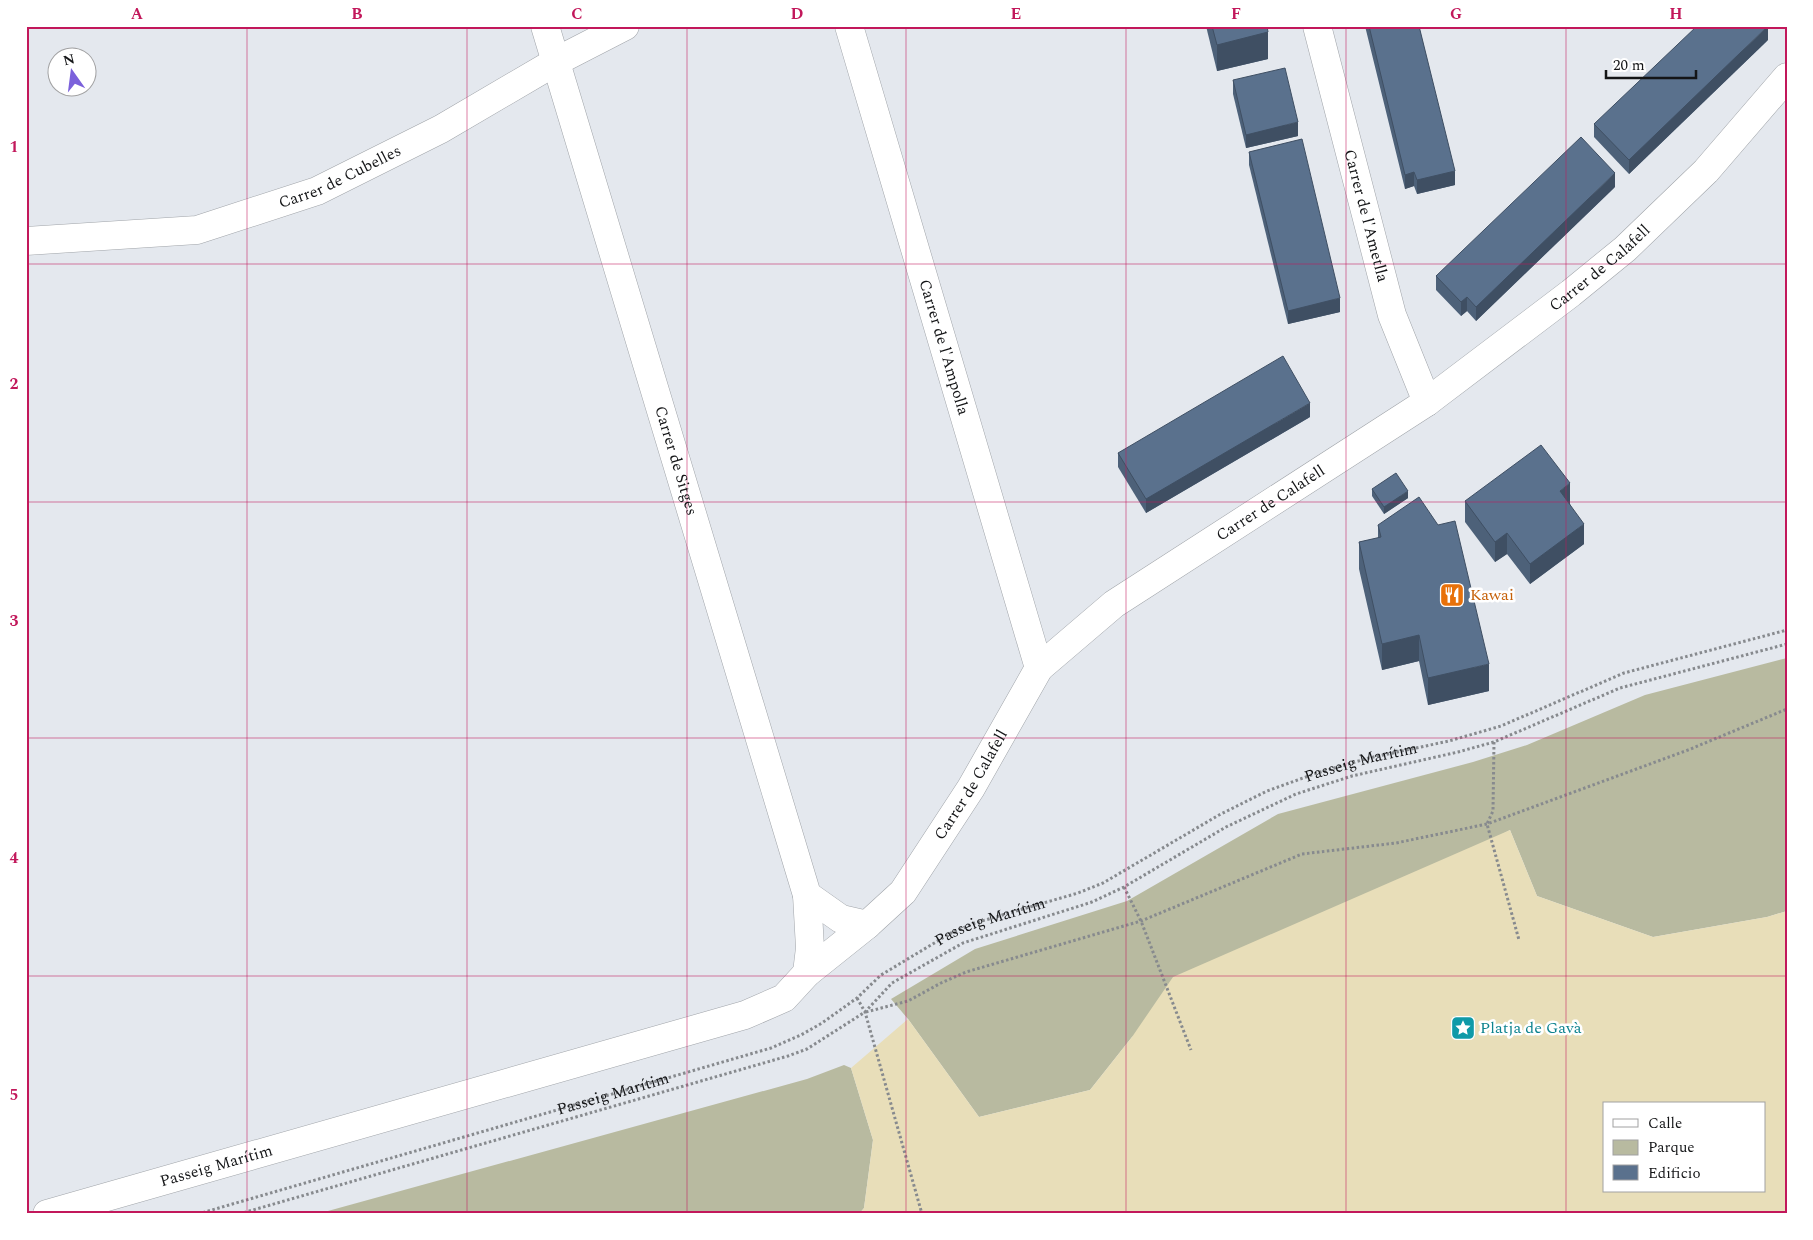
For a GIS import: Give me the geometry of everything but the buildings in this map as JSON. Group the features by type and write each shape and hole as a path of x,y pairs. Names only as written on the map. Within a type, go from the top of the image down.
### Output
{"street":[{"name":"Carrer de Sitges","path":"546,26 807,895 810,948 807,973"},
{"name":"Carrer de Cubelles","path":"26,241 197,230 308,194 441,129 557,61 625,26"},
{"name":"Carrer de l'Ampolla","path":"849,26 1039,668"},
{"name":"Carrer de l'Ametlla","path":"1317,26 1392,315 1427,402"},
{"name":"Carrer de Calafell","path":"807,973 867,925 903,892 971,788 1039,668 1114,604 1427,402 1625,249 1706,171 1787,76"},
{"path":"807,895 841,920 867,925"},
{"name":"Passeig Marítim","path":"47,1214 745,1015 784,998 807,973"}],"path":[{"name":"Passeig Marítim","path":"198,1214 771,1048 801,1035 857,998 881,975 951,934 976,923 1078,893 1103,883 1219,815 1267,792 1317,773 1369,758 1449,741 1501,726 1624,673 1787,630"},
{"name":"Passeig Marítim","path":"239,1214 788,1056 807,1049 865,1012 892,983 963,943 1092,902 1124,887 1226,827 1296,794 1352,776 1494,742 1620,688 1787,644"},
{"path":"865,1012 908,1001 966,972 1140,921 1302,854 1396,843 1487,824 1688,750 1787,709"},
{"path":"1494,742 1493,811 1487,824 1519,940"},
{"path":"1124,887 1140,921 1191,1050"},
{"path":"857,998 865,1012 922,1214"}],"green space":[{"path":"1787,658 1787,911 1767,917 1653,937 1537,896 1510,830 1132,1037 1090,1090 979,1117 908,1019 891,999 975,949 1127,901 1278,814 1473,762 1527,745 1645,695"},
{"path":"844,1065 851,1068 873,1140 864,1208 859,1214 317,1214 807,1079"}],"sand":[{"name":"Platja de Gavà","path":"1510,830 1537,896 1653,937 1767,917 1787,911 1787,1214 859,1214 864,1208 873,1140 851,1068 908,1019 979,1117 1090,1090 1132,1037 1173,977"}],"place":[{"name":"Kawai","path":"1452,595"},
{"name":"Platja de Gavà","path":"1463,1028"}]}
